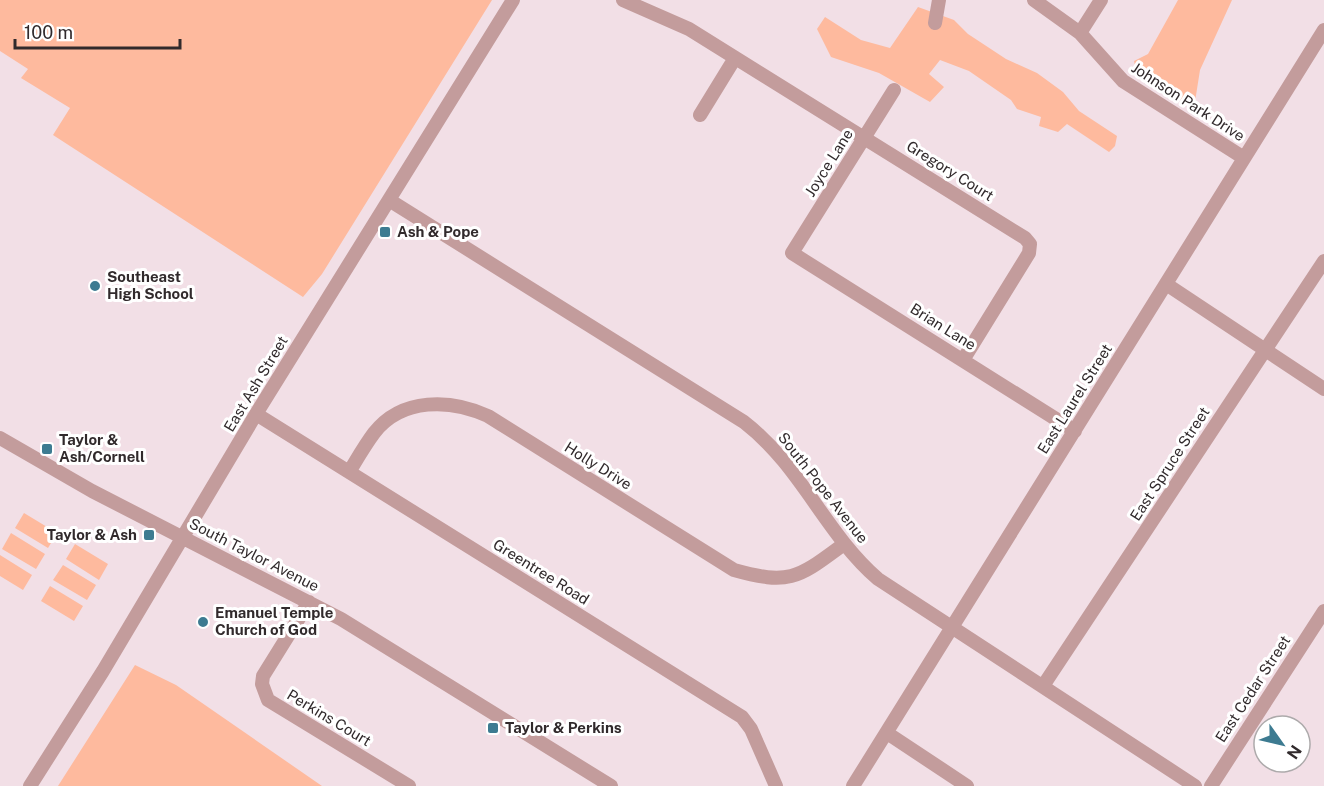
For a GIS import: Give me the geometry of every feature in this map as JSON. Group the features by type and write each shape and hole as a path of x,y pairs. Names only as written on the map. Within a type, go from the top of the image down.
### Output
{"street":[{"name":"East Ash Street","path":"30,786 184,537 256,414 513,0"},
{"name":"Gregory Court","path":"623,0 689,29 1035,243 963,360"},
{"path":"935,23 939,0"},
{"name":"Johnson Park Drive","path":"1034,0 1080,33 1123,81 1244,158"},
{"path":"1080,33 1101,0"},
{"name":"East Laurel Street","path":"853,786 1324,30"},
{"path":"700,116 735,58"},
{"name":"Joyce Lane","path":"792,253 894,90"},
{"name":"South Pope Avenue","path":"389,200 744,422 779,452 844,544 878,579 1195,786"},
{"name":"Brian Lane","path":"792,253 1075,431"},
{"name":"East Spruce Street","path":"1043,686 1324,261"},
{"path":"1166,284 1324,389"},
{"name":"Holly Drive","path":"349,472 375,431 391,418 420,405 457,404 488,416 734,570 756,576 788,578 804,573 844,544"},
{"name":"Greentree Road","path":"256,414 742,717 751,729 776,786"},
{"name":"South Taylor Avenue","path":"0,438 92,491 309,602 380,642 611,786"},
{"name":"Perkins Court","path":"309,602 256,684 267,700 409,786"},
{"name":"East Cedar Street","path":"1211,786 1324,611"},
{"path":"887,733 967,786"}],"shaded area":[{"path":"0,0 492,0 322,274 303,297 53,135 70,108 21,78 28,69 0,51"},
{"path":"1178,0 1232,0 1200,70 1194,108 1143,76 1136,70 1134,61 1148,54"},
{"path":"918,7 954,20 968,34 1006,59 1037,73 1063,92 1079,111 1117,136 1115,146 1109,152 1067,124 1058,132 1039,126 1041,117 1017,109 1011,100 969,71 940,60 929,74 944,87 930,102 879,73 831,57 817,29 825,17 861,40 890,48"},
{"path":"24,513 57,533 48,548 15,528"},
{"path":"11,533 45,554 36,569 2,549"},
{"path":"75,544 108,564 99,580 66,559"},
{"path":"0,555 32,575 23,590 0,576"},
{"path":"63,565 96,585 87,600 53,580"},
{"path":"50,586 83,606 74,621 41,601"},
{"path":"135,665 176,685 322,786 58,786"}],"place":[{"name":"Ash & Pope","path":"385,232"},
{"name":"Southeast High School","path":"95,286"},
{"name":"Taylor & Ash/Cornell","path":"47,449"},
{"name":"Taylor & Ash","path":"149,535"},
{"name":"Emanuel Temple Church of God","path":"203,622"},
{"name":"Taylor & Perkins","path":"493,728"}]}
